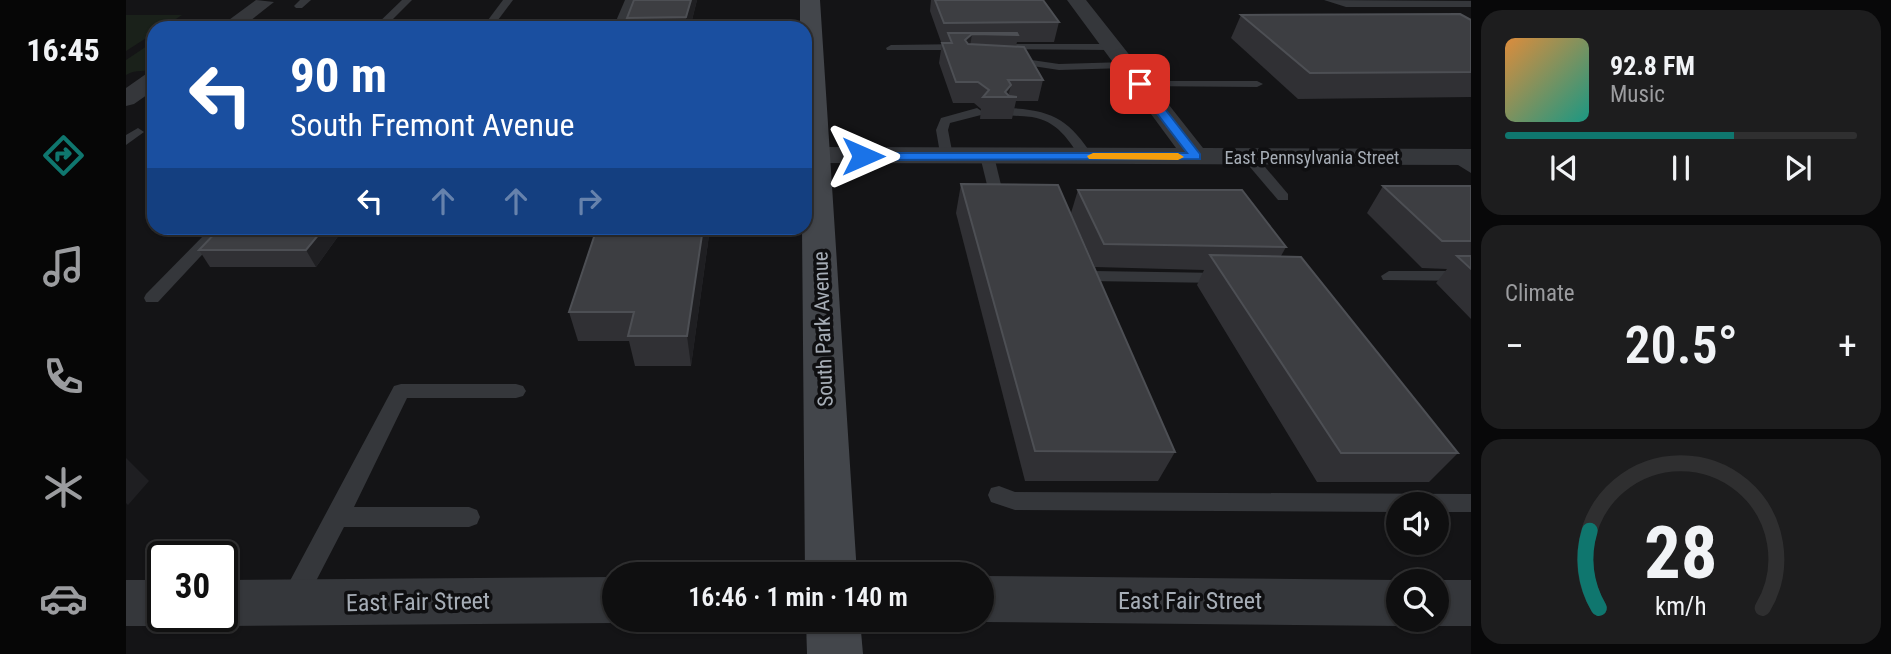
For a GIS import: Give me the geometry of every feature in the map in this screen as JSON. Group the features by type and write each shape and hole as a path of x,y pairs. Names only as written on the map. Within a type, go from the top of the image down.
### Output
{"main road":[{"name":"South Park Avenue","path":"810,0 810,21"},
{"name":"South Park Avenue","path":"812,107 817,155 831,562"},
{"path":"834,632 835,654"}],"street":[{"path":"1076,0 1196,157"},
{"path":"238,21 266,1"},
{"name":"East Pennsylvania Street","path":"817,155 1466,161"},
{"name":"East Fair Street","path":"994,599 1386,603"},
{"name":"East Fair Street","path":"238,603 602,600"},
{"path":"126,603 147,603"},
{"path":"1449,603 1471,603"}],"lane":[{"path":"385,21 407,0"},
{"path":"492,21 508,0"},
{"path":"621,21 630,0"},
{"path":"1329,0 1346,4 1471,4"},
{"path":"891,48 979,47"},
{"path":"992,47 1112,47"},
{"path":"996,60 1059,67 1126,65"},
{"path":"1140,84 1257,84"},
{"path":"946,156 942,130 944,121 977,112"},
{"path":"1009,112 1052,117 1070,130 1086,156"},
{"path":"126,141 138,132"},
{"path":"987,156 996,193"},
{"path":"1249,157 1283,197"},
{"path":"152,298 212,235"},
{"path":"1078,253 1088,276 1241,278"},
{"path":"1389,276 1471,276"},
{"path":"292,603 401,391 516,391"},
{"path":"999,495 1015,501 1471,503"},
{"path":"338,517 469,517"}],"shaded area":[{"path":"126,15 182,15 173,21 147,21 147,38 126,51"},
{"path":"147,46 147,70 126,75 126,60"}],"building":[{"path":"634,0 691,0 686,17 627,18"},
{"path":"935,0 1043,0 1059,22 944,23"},
{"path":"1460,14 1471,20 1471,72 1310,73 1241,15"},
{"path":"948,33 1017,33 1018,35 972,34 965,40 968,44 1024,47 1043,80 1008,80 1011,85 1005,92 1009,96 1017,97 983,97 989,90 978,82 956,82 942,43 952,43"},
{"path":"961,184 1058,185 1175,452 1035,451"},
{"path":"1383,186 1471,186 1471,241 1442,241"},
{"path":"1078,190 1242,190 1286,247 1104,244"},
{"path":"213,235 318,235 306,250 199,250"},
{"path":"595,235 702,235 687,336 628,336 634,312 569,312"},
{"path":"1210,255 1301,257 1458,453 1341,453"},
{"path":"1457,256 1471,256 1471,269"}],"slow traffic":[{"path":"1093,156 1178,157"}],"route":[{"path":"863,156 1196,157 1140,84"}]}
